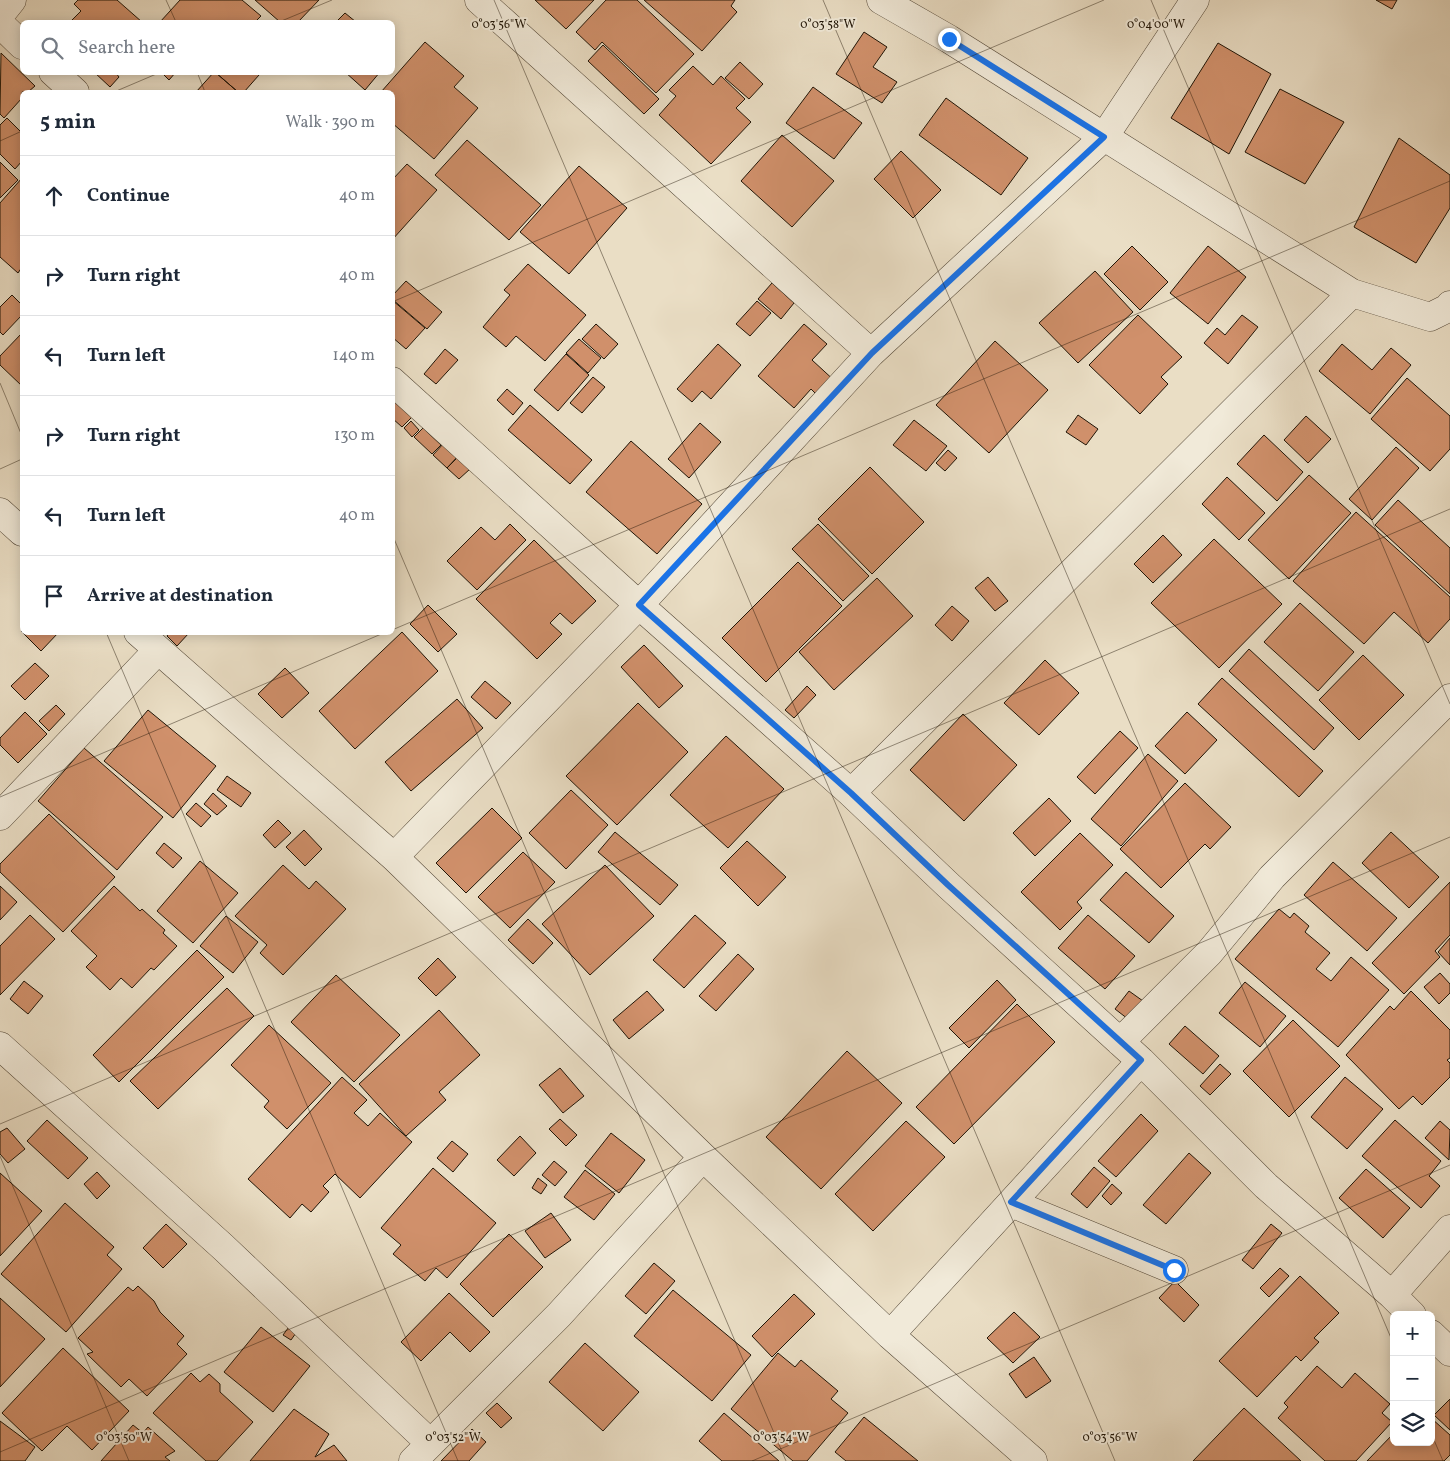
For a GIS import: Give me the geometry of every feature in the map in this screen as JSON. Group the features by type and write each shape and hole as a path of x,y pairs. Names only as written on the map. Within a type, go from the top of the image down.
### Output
{"street":[{"path":"0,15 12,0"},
{"path":"479,0 872,353"},
{"path":"882,0 949,39 1352,293 1430,317 1449,308"},
{"path":"394,857 639,605 872,353 1104,137 1195,0"},
{"path":"0,24 20,43"},
{"path":"56,75 73,90"},
{"path":"851,793 1352,293"},
{"path":"395,384 639,605 851,793 948,885 1141,1060 1266,1186 1408,1311"},
{"path":"0,512 20,530"},
{"path":"0,816 148,641 394,857 703,1158 890,1335 1033,1461"},
{"path":"1120,1042 1209,953 1272,877 1450,698"},
{"path":"0,1046 223,1247 422,1452 559,1315 703,1158"},
{"path":"890,1335 1141,1060"},
{"path":"1011,1202 1174,1270"},
{"path":"1392,1295 1450,1229"},
{"path":"1435,1338 1450,1352"}],"building":[{"path":"78,0 117,0 140,20 72,20 81,11 74,4"},
{"path":"180,0 242,0 261,16 257,20 162,20"},
{"path":"255,0 319,0 300,20 278,20"},
{"path":"535,0 594,0 566,29"},
{"path":"606,0 637,0 694,54 656,93 602,42 595,50 576,32"},
{"path":"644,0 735,0 731,6 737,12 702,51"},
{"path":"1376,0 1397,0 1392,9"},
{"path":"345,13 354,20 338,20"},
{"path":"864,32 887,47 873,67 897,82 882,103 836,74"},
{"path":"425,42 464,76 454,87 478,108 434,159 395,126 395,90 383,90"},
{"path":"1218,43 1271,74 1229,154 1171,118"},
{"path":"603,45 659,99 644,114 588,61"},
{"path":"1,53 20,71 20,75 24,75 35,86 30,90 20,90 20,100 4,118 0,114"},
{"path":"740,62 763,84 749,99 725,78"},
{"path":"693,66 713,85 721,76 745,99 736,108 751,122 711,164 659,115 676,96 669,90"},
{"path":"97,75 117,75 119,77 110,87"},
{"path":"164,75 173,75 169,80"},
{"path":"211,75 218,75 236,90 198,90"},
{"path":"218,75 259,75 246,90 236,90"},
{"path":"348,75 378,75 365,90"},
{"path":"813,87 862,123 834,159 786,123"},
{"path":"1280,89 1344,122 1305,184 1245,152"},
{"path":"946,98 1028,158 1001,195 919,135"},
{"path":"7,118 20,131 20,163 15,169 0,154 0,125"},
{"path":"782,135 834,181 792,227 741,181"},
{"path":"1399,138 1450,175 1450,208 1416,263 1354,227"},
{"path":"467,140 541,205 509,240 435,175"},
{"path":"901,151 941,190 913,218 874,179"},
{"path":"0,162 18,180 0,198"},
{"path":"407,164 437,190 395,237 395,177"},
{"path":"579,166 627,208 569,274 520,232"},
{"path":"20,180 20,270 18,273 0,257 0,203"},
{"path":"1132,246 1168,282 1140,310 1104,274"},
{"path":"1208,246 1246,277 1208,324 1170,293"},
{"path":"528,264 586,315 545,361 516,336 506,347 483,327 510,295 504,290"},
{"path":"1095,271 1133,312 1078,363 1039,323"},
{"path":"406,281 442,312 427,329 395,302 395,293"},
{"path":"772,283 794,303 781,319 758,299"},
{"path":"12,295 20,303 20,317 3,335 0,332 0,307"},
{"path":"757,301 771,313 750,336 736,324"},
{"path":"395,303 425,328 406,349 395,340"},
{"path":"1138,315 1182,357 1161,377 1168,384 1140,414 1089,365"},
{"path":"1242,315 1258,327 1228,364 1204,343 1217,328 1225,335"},
{"path":"596,324 618,344 604,359 582,339"},
{"path":"804,324 827,344 812,360 837,383 822,400 811,389 794,408 758,376"},
{"path":"20,335 20,384 0,365 0,356"},
{"path":"579,339 601,358 588,373 566,353"},
{"path":"995,341 1048,390 989,453 936,405"},
{"path":"718,344 741,365 711,399 702,391 692,402 677,389"},
{"path":"1342,344 1372,370 1391,348 1411,365 1370,414 1319,371"},
{"path":"445,349 458,360 436,384 424,374"},
{"path":"566,354 589,375 558,411 534,390"},
{"path":"593,377 605,387 582,413 570,403"},
{"path":"1407,378 1450,416 1450,449 1430,471 1371,419"},
{"path":"507,389 523,403 513,415 497,400"},
{"path":"395,401 412,417 402,427 395,421"},
{"path":"530,405 592,460 570,484 508,430"},
{"path":"1078,415 1098,429 1086,445 1066,432"},
{"path":"1306,416 1331,439 1308,463 1284,440"},
{"path":"914,420 947,446 926,471 893,445"},
{"path":"411,421 419,430 412,437 404,428"},
{"path":"700,423 721,442 689,478 668,459"},
{"path":"423,428 441,445 432,454 414,437"},
{"path":"1264,435 1303,472 1277,501 1237,464"},
{"path":"631,441 702,504 657,554 586,492"},
{"path":"444,443 458,456 447,468 433,455"},
{"path":"1396,447 1419,468 1372,520 1349,499"},
{"path":"948,450 957,458 945,471 936,463"},
{"path":"458,457 470,469 459,479 447,468"},
{"path":"870,467 924,522 872,574 818,519"},
{"path":"1309,475 1351,513 1289,579 1248,540"},
{"path":"1227,477 1265,513 1239,540 1202,504"},
{"path":"1398,500 1450,548 1450,594 1375,525"},
{"path":"1356,512 1450,597 1450,619 1428,643 1394,612 1364,644 1293,581"},
{"path":"510,524 526,540 477,590 447,561 481,527 495,540"},
{"path":"818,524 869,576 843,601 792,549"},
{"path":"1163,535 1182,555 1153,583 1134,564"},
{"path":"1214,539 1282,604 1219,668 1151,603"},
{"path":"534,540 596,601 572,624 560,613 550,623 562,634 537,659 476,599"},
{"path":"798,562 842,606 766,682 722,638"},
{"path":"988,577 1008,601 995,611 975,588"},
{"path":"877,578 913,616 834,690 799,652"},
{"path":"1300,603 1354,652 1318,691 1264,642"},
{"path":"428,605 457,634 438,652 410,624"},
{"path":"952,606 969,621 952,641 935,625"},
{"path":"402,632 438,671 355,749 319,711"},
{"path":"25,635 56,635 41,651"},
{"path":"168,635 187,635 177,646"},
{"path":"644,645 683,686 659,708 621,667"},
{"path":"1249,649 1334,728 1314,750 1229,671"},
{"path":"1363,655 1404,695 1359,740 1319,700"},
{"path":"1045,660 1079,693 1039,735 1004,703"},
{"path":"35,663 49,676 25,700 11,686"},
{"path":"285,668 309,693 282,718 258,694"},
{"path":"1222,678 1323,771 1299,797 1198,704"},
{"path":"485,681 511,703 496,719 471,697"},
{"path":"807,686 816,695 794,718 785,710"},
{"path":"457,699 483,728 411,791 385,762"},
{"path":"638,703 688,752 617,825 566,776"},
{"path":"56,705 65,714 49,731 39,721"},
{"path":"148,710 216,766 173,818 104,761"},
{"path":"25,712 47,734 18,763 0,745 0,738"},
{"path":"1187,712 1217,740 1185,774 1155,746"},
{"path":"963,714 1017,765 964,821 910,770"},
{"path":"1120,731 1138,748 1095,794 1077,777"},
{"path":"726,736 784,789 728,848 670,795"},
{"path":"84,748 163,817 117,870 38,801"},
{"path":"1148,754 1178,781 1121,846 1091,819"},
{"path":"227,776 251,793 241,807 217,790"},
{"path":"1185,783 1231,827 1210,849 1205,844 1161,888 1120,849"},
{"path":"571,790 608,825 566,869 529,833"},
{"path":"213,793 227,806 217,815 204,804"},
{"path":"1049,798 1071,821 1035,856 1013,833"},
{"path":"196,803 211,816 201,827 186,814"},
{"path":"492,808 522,838 466,893 436,863"},
{"path":"49,814 115,877 63,932 0,872 0,864"},
{"path":"278,820 291,833 275,848 263,835"},
{"path":"304,830 322,849 305,866 286,847"},
{"path":"615,832 678,885 660,905 598,852"},
{"path":"1391,832 1439,877 1409,908 1362,863"},
{"path":"1080,833 1113,865 1077,902 1082,908 1060,930 1021,892"},
{"path":"747,841 786,877 758,906 720,868"},
{"path":"164,843 182,858 173,868 156,853"},
{"path":"523,852 555,882 510,928 478,897"},
{"path":"200,861 238,893 193,943 157,911"},
{"path":"1333,862 1397,918 1367,951 1304,895"},
{"path":"283,865 309,889 316,881 346,909 283,975 260,953 267,945 235,916"},
{"path":"605,865 654,916 590,975 542,924"},
{"path":"1126,872 1174,916 1149,943 1100,900"},
{"path":"1450,882 1450,935 1435,951 1440,957 1404,994 1372,963"},
{"path":"0,886 17,902 0,920"},
{"path":"114,886 140,911 142,909 165,930 163,933 177,946 154,970 151,968 132,988 121,978 110,990 86,967 97,956 71,931"},
{"path":"1279,909 1290,918 1294,913 1309,926 1305,932 1330,953 1316,969 1331,981 1351,957 1389,990 1338,1047 1235,959"},
{"path":"30,915 55,939 0,995 0,946"},
{"path":"695,915 726,943 684,988 653,960"},
{"path":"1088,915 1135,956 1105,989 1058,948"},
{"path":"226,916 258,942 233,973 200,946"},
{"path":"528,919 553,943 533,964 508,940"},
{"path":"1450,938 1450,965 1438,952"},
{"path":"197,950 224,977 119,1082 93,1055"},
{"path":"738,954 754,969 716,1011 699,996"},
{"path":"438,958 456,977 436,996 418,978"},
{"path":"1440,973 1450,984 1450,993 1439,1004 1424,987"},
{"path":"336,975 400,1035 354,1082 291,1022"},
{"path":"997,980 1016,1000 969,1048 949,1028"},
{"path":"24,981 43,996 28,1014 10,999"},
{"path":"1245,982 1286,1016 1260,1047 1219,1013"},
{"path":"227,988 254,1016 158,1109 130,1081"},
{"path":"647,991 664,1010 629,1039 613,1020"},
{"path":"1129,991 1143,1001 1128,1019 1115,1009"},
{"path":"1411,991 1450,1030 1450,1058 1447,1060 1450,1063 1450,1077 1422,1105 1413,1096 1399,1109 1346,1055 1390,1006 1394,1010"},
{"path":"1017,1004 1055,1042 954,1144 916,1107"},
{"path":"439,1010 480,1055 439,1092 446,1100 406,1136 359,1084"},
{"path":"1293,1020 1340,1066 1289,1117 1243,1071"},
{"path":"269,1025 331,1083 287,1129 264,1107 269,1101 231,1065"},
{"path":"1185,1026 1219,1056 1203,1074 1169,1044"},
{"path":"847,1051 902,1103 821,1189 766,1137"},
{"path":"1220,1064 1231,1074 1210,1095 1200,1086"},
{"path":"560,1068 584,1096 563,1113 539,1085"},
{"path":"342,1077 367,1100 354,1113 368,1126 380,1113 412,1142 360,1198 335,1174 323,1186 329,1192 311,1212 302,1204 290,1218 248,1179"},
{"path":"1345,1077 1383,1109 1347,1149 1311,1117"},
{"path":"1141,1114 1158,1131 1116,1177 1098,1161"},
{"path":"560,1119 577,1135 566,1146 549,1129"},
{"path":"47,1120 88,1158 68,1179 27,1141"},
{"path":"1395,1120 1441,1161 1429,1176 1440,1186 1421,1208 1362,1156"},
{"path":"906,1121 945,1157 873,1231 835,1194"},
{"path":"1440,1121 1450,1130 1449,1160 1425,1138"},
{"path":"7,1128 25,1149 8,1163 0,1154 0,1132"},
{"path":"611,1133 645,1160 619,1193 585,1166"},
{"path":"520,1136 536,1153 514,1176 497,1160"},
{"path":"452,1141 468,1154 453,1172 437,1158"},
{"path":"1189,1153 1211,1173 1166,1224 1143,1205"},
{"path":"554,1161 567,1172 555,1186 542,1175"},
{"path":"1094,1167 1110,1181 1087,1208 1071,1194"},
{"path":"433,1168 496,1223 447,1278 436,1268 425,1281 393,1254 401,1245 381,1228"},
{"path":"1366,1169 1410,1208 1383,1238 1339,1198"},
{"path":"585,1170 615,1194 594,1220 564,1197"},
{"path":"97,1172 110,1186 97,1199 84,1184"},
{"path":"0,1173 42,1211 0,1256"},
{"path":"538,1178 547,1185 541,1194 532,1188"},
{"path":"1112,1184 1122,1193 1111,1205 1102,1196"},
{"path":"65,1203 114,1247 107,1255 122,1269 66,1332 1,1274"},
{"path":"551,1213 571,1240 545,1258 525,1231"},
{"path":"166,1224 187,1244 163,1268 143,1248"},
{"path":"1271,1224 1282,1233 1253,1269 1242,1260"},
{"path":"509,1234 543,1267 493,1317 460,1284"},
{"path":"654,1263 675,1281 646,1314 625,1296"},
{"path":"1280,1268 1289,1276 1269,1297 1260,1288"},
{"path":"1300,1276 1339,1313 1314,1338 1319,1342 1301,1361 1296,1356 1257,1397 1219,1361"},
{"path":"1175,1281 1199,1305 1184,1322 1159,1298"},
{"path":"138,1286 154,1301 160,1312 184,1336 177,1344 187,1354 147,1396 129,1379 121,1387 87,1354 93,1352 78,1338 128,1287 133,1291"},
{"path":"673,1290 751,1355 712,1401 634,1336"},
{"path":"449,1293 490,1332 470,1352 450,1332 421,1361 401,1342"},
{"path":"794,1294 815,1314 772,1357 752,1336"},
{"path":"0,1298 45,1339 0,1387"},
{"path":"1014,1312 1040,1337 1013,1363 987,1338"},
{"path":"294,1320 303,1323 291,1340 283,1335"},
{"path":"261,1327 310,1366 273,1412 224,1372"},
{"path":"585,1343 639,1392 603,1431 549,1382"},
{"path":"63,1348 129,1411 92,1450 67,1426 42,1451 2,1413"},
{"path":"778,1353 795,1367 801,1360 838,1391 831,1399 848,1413 807,1461 793,1461 731,1409"},
{"path":"1034,1357 1051,1381 1026,1398 1009,1374"},
{"path":"1317,1366 1342,1388 1355,1373 1390,1404 1382,1413 1390,1420 1390,1424 1356,1461 1325,1461 1278,1418 1288,1407 1284,1403"},
{"path":"191,1373 200,1382 209,1374 220,1384 220,1392 253,1422 217,1461 206,1461 153,1413"},
{"path":"1450,1399 1450,1430 1435,1416"},
{"path":"497,1403 512,1418 501,1428 486,1413"},
{"path":"1244,1408 1301,1461 1193,1461"},
{"path":"294,1409 329,1434 315,1457 334,1445 347,1461 250,1461"},
{"path":"724,1413 779,1461 722,1461 699,1441"},
{"path":"864,1417 918,1461 846,1461 835,1452"},
{"path":"0,1421 35,1447 25,1461 0,1461"},
{"path":"1435,1422 1450,1435 1450,1455 1444,1461 1367,1461 1390,1437 1390,1446 1435,1446"},
{"path":"133,1425 143,1433 148,1427 175,1451 165,1457 170,1461 101,1461"},
{"path":"472,1429 486,1442 469,1461 441,1461"}],"route":[{"path":"949,39 1104,137 872,353 639,605 851,793 948,885 1141,1060 1011,1202 1174,1270"}]}
